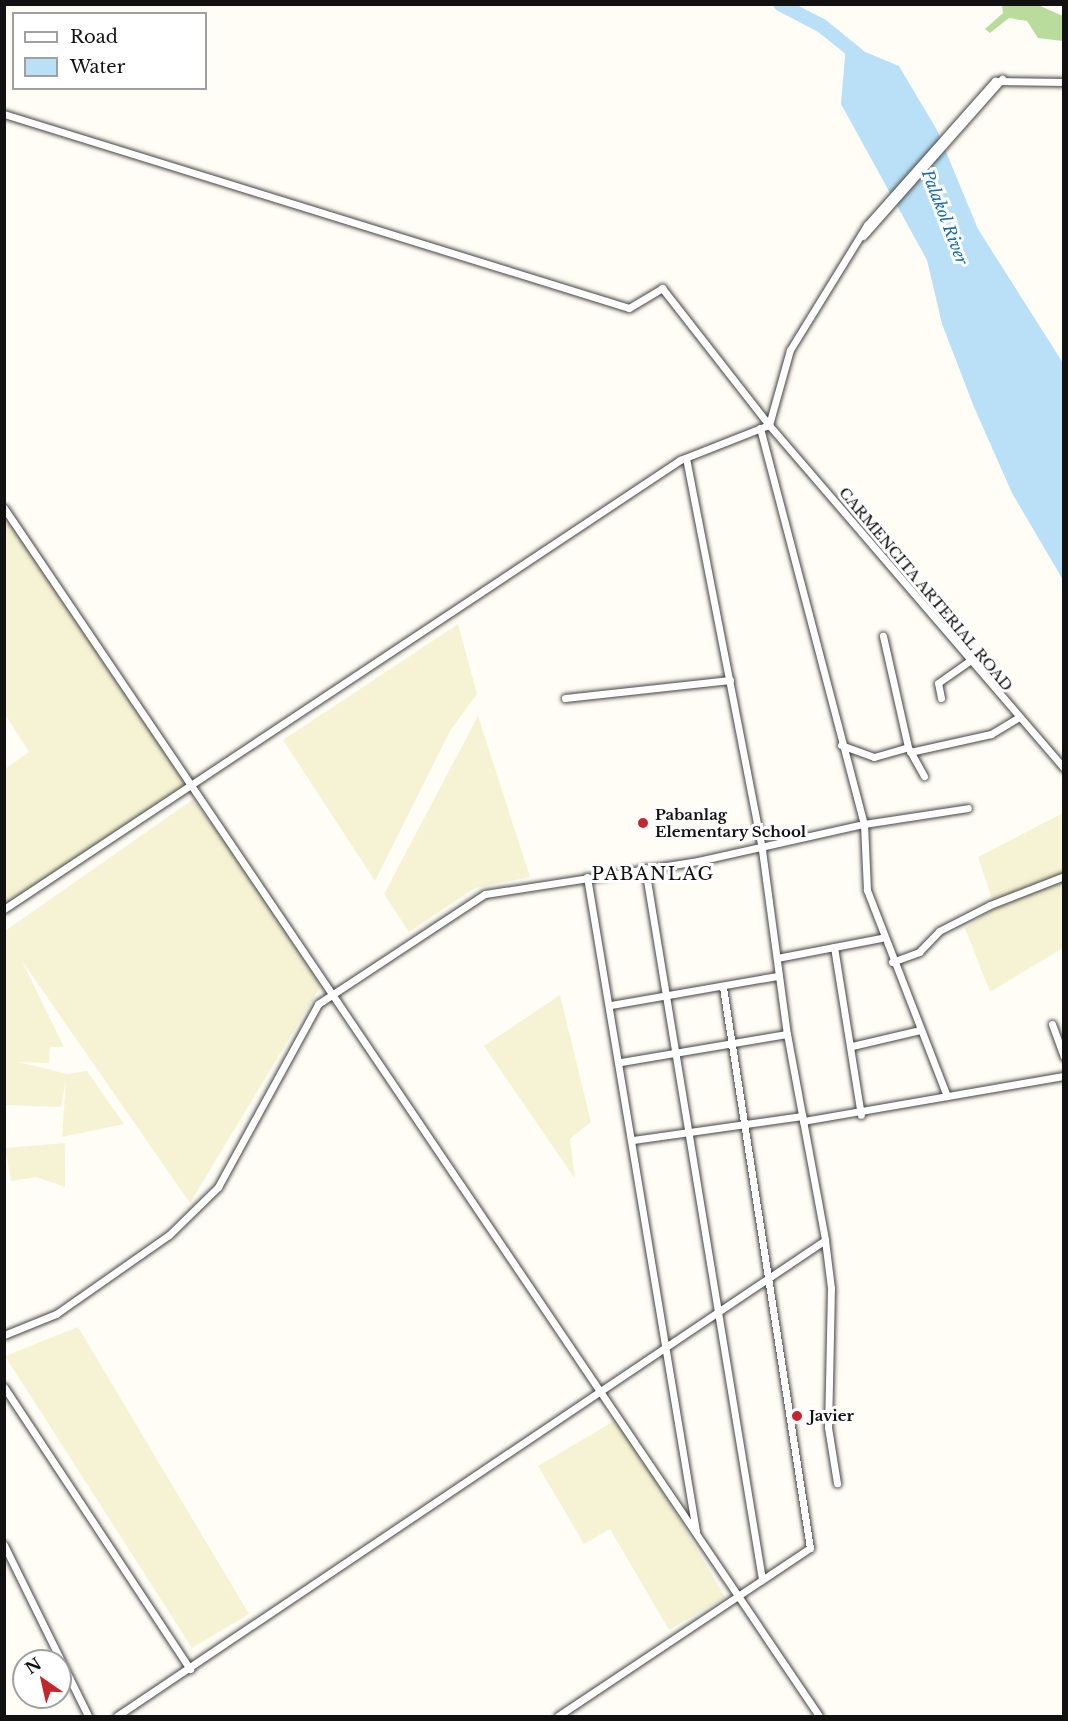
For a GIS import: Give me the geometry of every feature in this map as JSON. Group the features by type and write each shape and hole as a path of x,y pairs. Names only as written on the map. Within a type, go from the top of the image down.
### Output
{"street":[{"path":"4,909 194,787 686,458 769,425 790,350 860,238 999,82 1060,82 1064,87"},
{"name":"CARMENCITA ARTERIAL ROAD","path":"4,114 629,308 662,288 769,425 1018,718 1064,768"},
{"path":"760,428 841,745 864,824 867,890 882,938 947,1096"},
{"path":"686,458 760,844 787,1035 825,1240 831,1288 828,1427 837,1483"},
{"path":"4,507 335,993 819,1716"},
{"path":"883,636 909,750 924,776"},
{"path":"940,699 939,683 969,661"},
{"path":"565,698 730,680"},
{"path":"841,745 874,757 991,734 1018,718"},
{"path":"4,1335 56,1314 170,1235 218,1187 318,1004 485,894 645,868 864,824 968,808"},
{"path":"645,868 762,1579"},
{"path":"892,962 919,952 939,932 990,905 1064,876"},
{"path":"587,877 621,1062 664,1350 696,1534"},
{"path":"777,958 882,938"},
{"path":"834,947 852,1046 861,1115"},
{"path":"611,1005 778,976"},
{"path":"558,1716 810,1548 766,1284 723,987"},
{"path":"1052,1024 1064,1057"},
{"path":"852,1046 920,1030"},
{"path":"621,1062 787,1035"},
{"path":"633,1140 802,1118 861,1115 947,1096 1064,1076"},
{"path":"117,1716 766,1284 825,1240"},
{"path":"4,1387 190,1669"},
{"path":"4,1545 88,1716"}],"shaded area":[{"path":"4,506 191,785 5,909 5,769 29,752 5,714"},
{"path":"458,624 477,694 450,731 375,881 283,740"},
{"path":"478,716 530,877 475,888 409,932 384,894"},
{"path":"192,800 267,890 322,984 190,1203 22,961 64,1047 50,1047 49,1063 19,1062 67,1074 87,1071 124,1124 62,1137 66,1081 61,1107 5,1105 5,931"},
{"path":"1063,813 1063,948 990,992 965,928 995,908 978,857"},
{"path":"560,995 591,1122 570,1139 575,1179 484,1046"},
{"path":"65,1143 65,1187 36,1177 11,1181 5,1148"},
{"path":"78,1327 249,1614 192,1648 5,1356"},
{"path":"619,1418 725,1597 669,1630 610,1529 584,1544 538,1466"}],"green space":[{"path":"1002,5 1038,5 1063,16 1063,41 1038,38 1027,21 1009,18 990,33 985,29 1003,13"}],"water":[{"path":"846,44 899,66 937,130 978,229 1063,363 1063,580 1012,493 974,407 942,324 927,260 841,104"}],"waterway":[{"name":"Palakol River","path":"780,4 822,26 858,55"}],"place":[{"name":"Pabanlag Elementary School","path":"643,823"},
{"name":"Javier","path":"797,1416"}],"district":[{"name":"PABANLAG","path":"653,874"}]}
